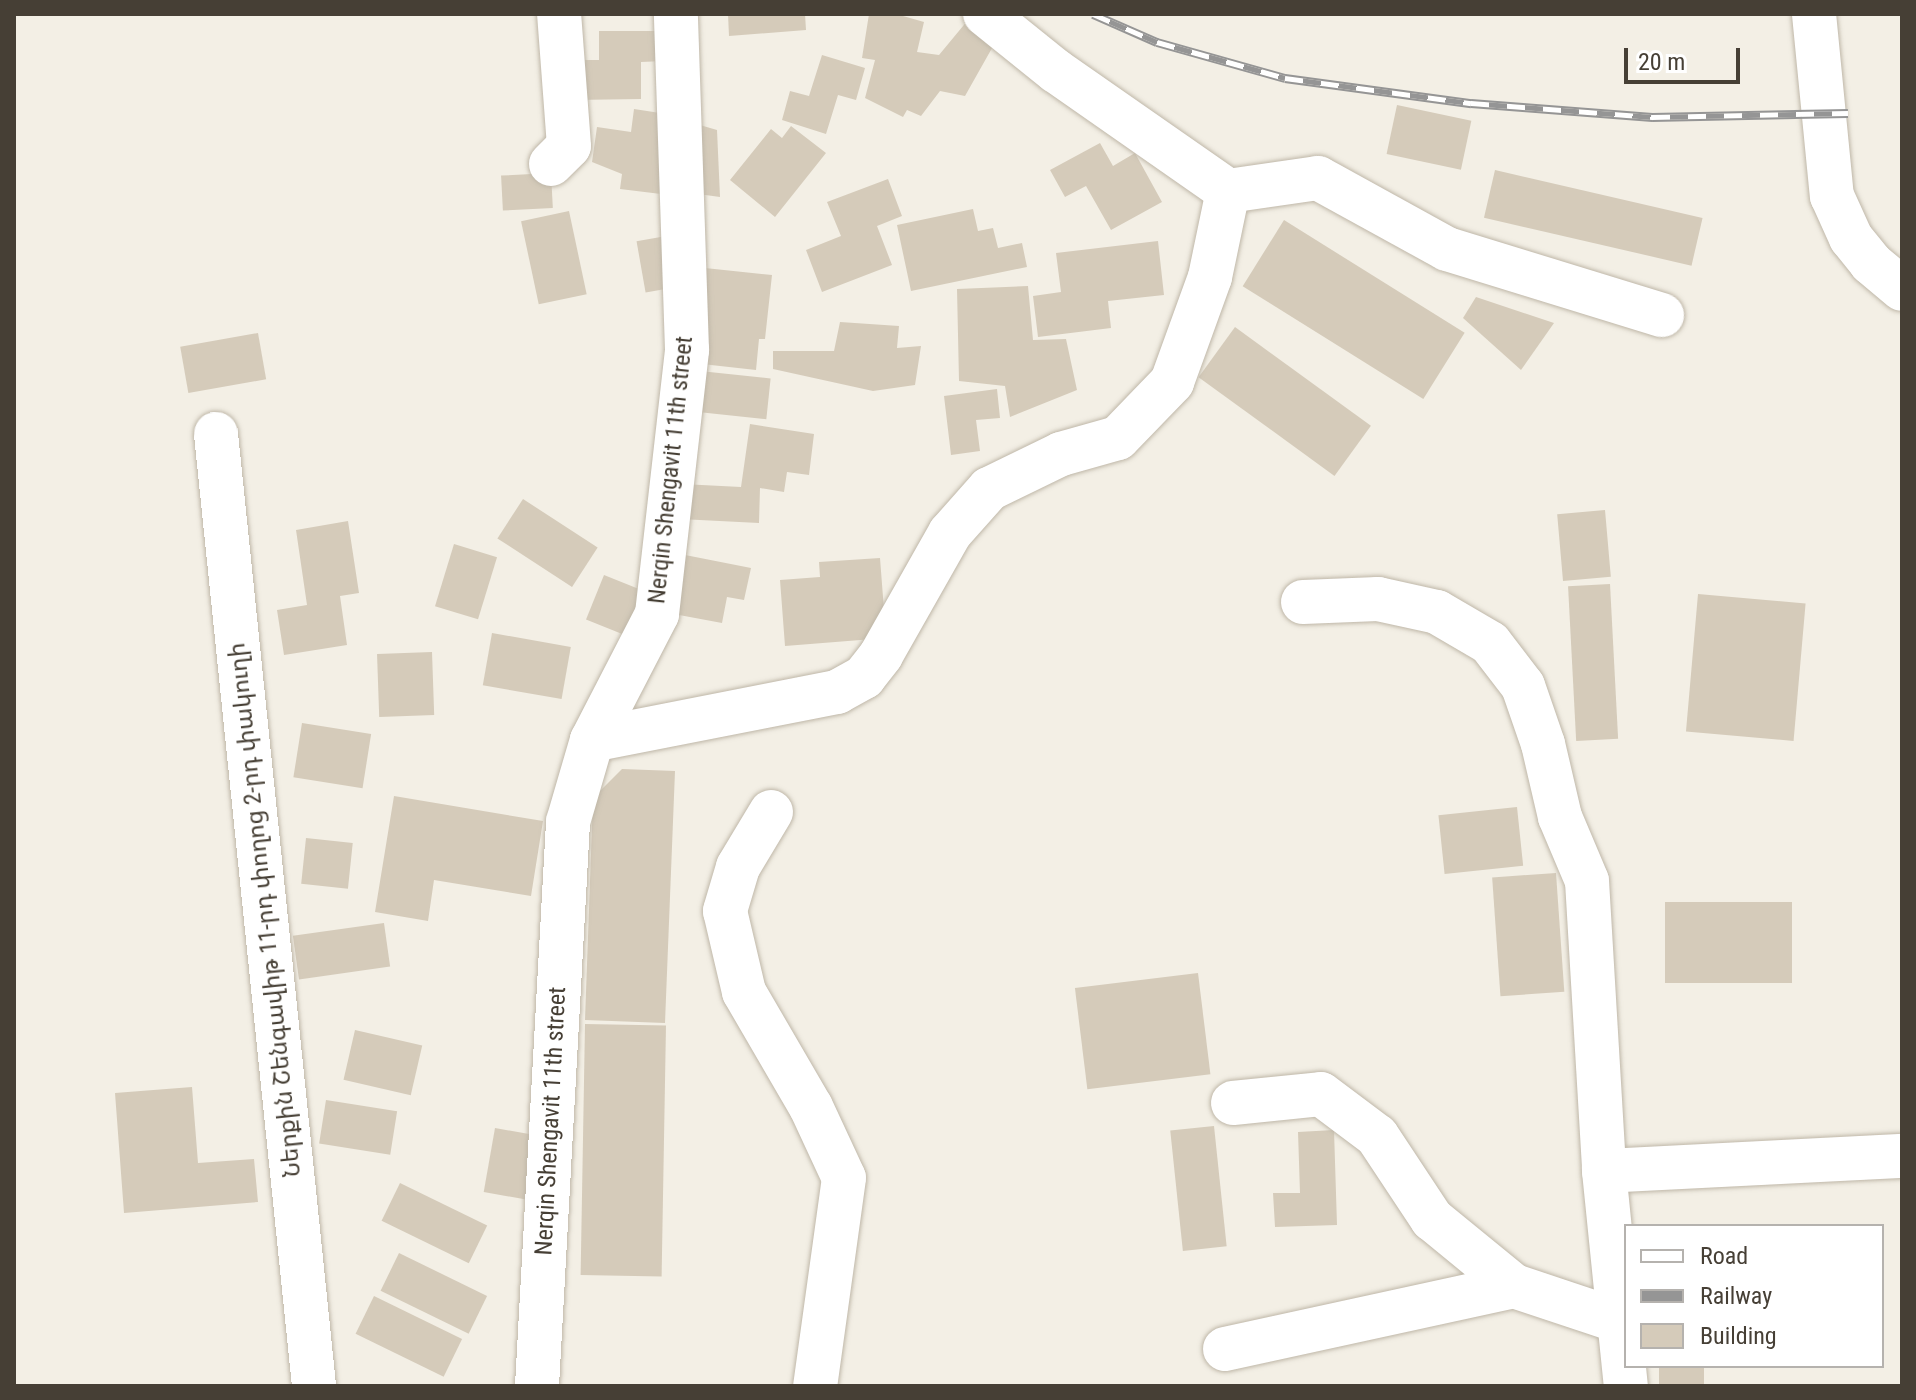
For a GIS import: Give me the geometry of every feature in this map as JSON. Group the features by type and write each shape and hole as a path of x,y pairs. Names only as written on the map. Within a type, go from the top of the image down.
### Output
{"street":[{"path":"551,164 569,146 559,14"},
{"name":"Nerqin Shengavit 11th street","path":"537,1386 568,822 592,740 657,614 687,350 676,14"},
{"path":"985,14 1056,71 1228,191 1318,178 1447,249 1662,315"},
{"path":"1814,14 1832,196 1851,238 1871,263 1902,289"},
{"path":"592,740 837,692 864,677 881,655 950,533 989,489 1061,454 1118,438 1172,382 1210,277 1228,191"},
{"name":"Ներքին Շենգավիթ 11-րդ փողոց 2-րդ փակուղի","path":"216,434 314,1386"},
{"path":"1303,602 1378,599 1437,612 1490,643 1523,686 1543,744 1560,817 1587,881 1604,1171 1624,1367"},
{"path":"771,812 738,867 725,911 744,992 811,1107 844,1178 815,1386"},
{"path":"1233,1103 1321,1094 1377,1136 1432,1219 1514,1286 1619,1321"},
{"path":"1604,1171 1902,1156"},
{"path":"1225,1349 1514,1286"}],"building":[{"path":"728,14 805,14 806,30 729,36"},
{"path":"869,14 896,14 924,22 917,52 939,55 968,20 996,41 965,96 940,91 921,116 907,110 903,117 865,98 875,60 862,58"},
{"path":"599,31 664,31 664,61 641,62 641,99 574,100 574,60 599,60"},
{"path":"822,55 865,68 856,100 838,95 826,134 782,120 790,91 809,96"},
{"path":"1397,105 1471,121 1461,170 1387,154"},
{"path":"634,109 673,115 661,194 620,189 622,174 592,162 597,127 631,132"},
{"path":"693,123 717,130 720,197 691,193"},
{"path":"791,126 826,153 775,217 730,180 771,129 782,138"},
{"path":"1100,143 1113,166 1135,153 1162,202 1111,230 1086,186 1065,197 1050,170"},
{"path":"1495,170 1703,218 1692,266 1484,218"},
{"path":"551,173 553,208 503,211 501,176"},
{"path":"888,179 902,216 877,226 892,265 822,292 806,250 841,236 827,202"},
{"path":"973,209 978,231 993,228 998,248 1022,243 1027,267 911,291 897,225"},
{"path":"569,211 587,294 539,304 521,221"},
{"path":"1284,220 1465,333 1423,399 1243,286"},
{"path":"672,235 681,286 646,292 637,241"},
{"path":"1158,241 1164,295 1108,301 1111,328 1038,337 1033,296 1061,292 1056,253"},
{"path":"705,268 772,275 765,339 759,339 756,370 693,363"},
{"path":"1028,286 1033,340 1066,339 1077,390 1010,417 1005,386 959,381 957,289"},
{"path":"1476,297 1554,323 1521,370 1463,318"},
{"path":"840,322 899,326 897,348 921,346 915,385 873,391 773,369 773,351 834,351"},
{"path":"1235,327 1371,426 1334,476 1199,377"},
{"path":"258,333 266,379 188,393 180,347"},
{"path":"700,371 771,378 766,419 696,412"},
{"path":"997,389 1000,418 976,420 980,451 951,455 944,396"},
{"path":"750,424 814,434 809,475 787,472 784,492 760,488 759,523 680,519 682,484 741,487"},
{"path":"523,499 598,547 572,587 497,538"},
{"path":"1605,510 1611,577 1563,581 1557,514"},
{"path":"348,521 359,593 340,596 347,645 284,655 277,610 307,605 296,530"},
{"path":"454,544 497,557 478,619 435,606"},
{"path":"675,553 751,568 744,600 727,597 722,623 663,612"},
{"path":"880,558 884,610 873,639 785,646 780,580 820,577 819,562"},
{"path":"604,575 646,592 628,636 586,620"},
{"path":"1610,584 1618,739 1576,741 1568,586"},
{"path":"1698,594 1806,603 1794,741 1686,731"},
{"path":"492,633 571,647 562,699 483,685"},
{"path":"432,652 434,715 379,717 377,654"},
{"path":"302,723 371,734 363,788 293,777"},
{"path":"622,769 675,771 665,1023 585,1020 593,798"},
{"path":"394,796 543,821 531,896 434,880 428,921 375,912"},
{"path":"1517,807 1523,866 1445,874 1438,815"},
{"path":"306,838 353,843 348,889 301,884"},
{"path":"1556,873 1564,992 1500,996 1492,877"},
{"path":"1665,902 1792,902 1792,983 1665,983"},
{"path":"384,923 390,967 299,979 293,936"},
{"path":"1198,973 1210,1074 1087,1089 1075,988"},
{"path":"585,1024 666,1025 662,1276 581,1275"},
{"path":"355,1030 422,1046 411,1095 344,1080"},
{"path":"192,1087 198,1163 254,1159 258,1202 124,1213 115,1093"},
{"path":"326,1100 397,1111 390,1155 319,1143"},
{"path":"1214,1126 1227,1246 1183,1251 1170,1131"},
{"path":"495,1128 547,1137 536,1201 484,1192"},
{"path":"1334,1130 1337,1225 1275,1227 1273,1193 1300,1193 1298,1132"},
{"path":"400,1183 487,1226 469,1263 382,1221"},
{"path":"399,1253 487,1296 469,1334 381,1291"},
{"path":"374,1296 462,1339 444,1377 356,1334"},
{"path":"1659,1368 1704,1368 1704,1386 1659,1386"}],"railway":[{"path":"1093,14 1157,42 1285,78 1471,103 1652,117 1848,113"}]}
